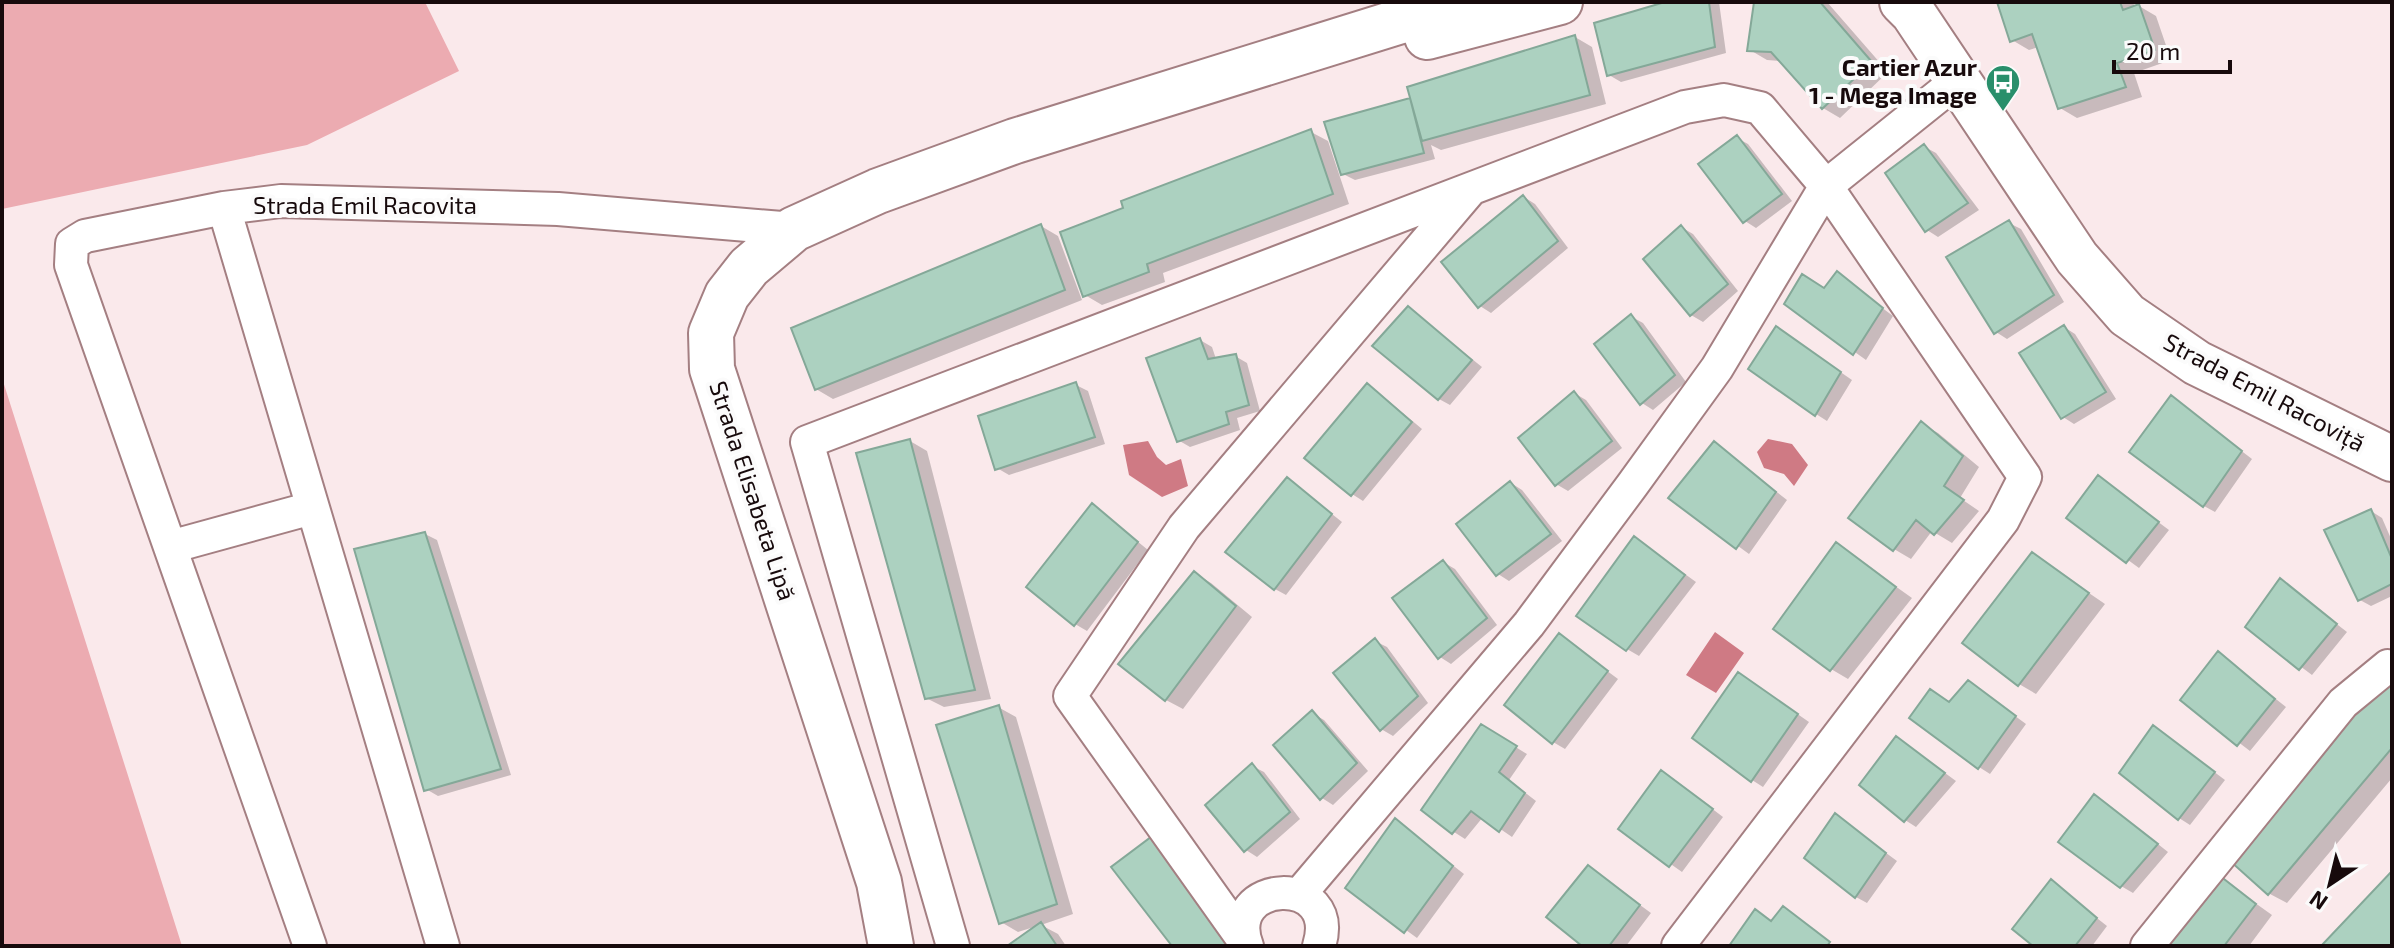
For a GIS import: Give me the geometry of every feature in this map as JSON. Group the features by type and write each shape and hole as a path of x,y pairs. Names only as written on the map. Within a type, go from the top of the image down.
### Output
{"street":[{"name":"Strada Elisabeta Lipă","path":"891,946 879,882 712,369 711,333 727,295 749,267 794,229 878,191 1383,16 1462,2"},
{"path":"1383,16 1398,44 1560,2"},
{"name":"Strada Emil Racoviță","path":"1909,6 2077,258 2127,315 2197,363 2392,459"},
{"path":"1299,895 1548,599 1717,368 1826,186 1957,81"},
{"path":"953,946 807,442 1473,186 1685,107 1724,100 1760,108 1826,186 2025,477 2003,520 1678,946"},
{"path":"1246,944 1070,696 1184,527 1473,186"},
{"name":"Strada Emil Racovita","path":"170,547 71,265 72,244 85,236 224,208 281,201 558,209 794,229"},
{"path":"224,208 443,946"},
{"path":"310,946 170,547 312,508"},
{"path":"2147,946 2343,703 2388,666 2392,667"},
{"path":"1246,944 1246,917 1262,897 1287,891 1299,895 1317,911 1322,936 1319,946"}],"shaded area":[{"path":"2,2 425,2 459,71 307,145 2,209"},
{"path":"2,378 182,946 2,946"},
{"path":"1768,439 1792,444 1808,465 1794,486 1784,474 1764,468 1757,452"},
{"path":"1148,441 1166,465 1181,459 1188,486 1162,497 1129,475 1123,445"},
{"path":"1715,632 1744,653 1716,693 1686,675"}],"building":[{"path":"1665,2 1709,2 1715,47 1607,76 1594,23"},
{"path":"1754,2 1820,2 1872,62 1822,109 1771,52 1747,51"},
{"path":"1997,2 2120,2 2123,10 2139,4 2155,50 2117,63 2126,87 2058,109 2032,34 2010,42"},
{"path":"1575,35 1590,95 1422,141 1407,87"},
{"path":"1410,98 1424,153 1341,175 1324,122"},
{"path":"1311,129 1333,194 1147,264 1149,272 1083,297 1060,232 1123,208 1121,201"},
{"path":"1737,135 1782,194 1743,223 1698,164"},
{"path":"1924,144 1968,203 1925,232 1885,173"},
{"path":"1523,195 1558,241 1478,308 1441,262"},
{"path":"2009,220 2054,295 1994,334 1946,257"},
{"path":"1041,224 1065,290 815,390 791,328"},
{"path":"1681,225 1728,284 1690,316 1643,259"},
{"path":"1837,271 1883,308 1853,355 1784,304 1802,274 1824,288"},
{"path":"1408,306 1472,360 1438,400 1372,346"},
{"path":"1631,314 1675,375 1640,405 1594,344"},
{"path":"2064,325 2106,392 2061,419 2019,353"},
{"path":"1776,326 1841,372 1815,416 1748,369"},
{"path":"1200,338 1208,359 1236,354 1249,405 1226,412 1229,424 1177,442 1146,358"},
{"path":"1076,382 1095,437 995,470 978,416"},
{"path":"1367,383 1412,422 1351,496 1304,458"},
{"path":"1574,391 1612,441 1555,486 1518,438"},
{"path":"2171,395 2242,451 2203,507 2129,452"},
{"path":"1921,421 1963,456 1944,486 1964,500 1934,535 1916,520 1893,551 1848,518"},
{"path":"910,439 975,690 925,699 856,453"},
{"path":"1714,441 1776,492 1736,549 1668,498"},
{"path":"2098,475 2159,522 2126,563 2066,518"},
{"path":"1287,477 1332,514 1274,590 1225,552"},
{"path":"1510,481 1551,534 1496,576 1456,524"},
{"path":"1092,503 1138,542 1074,626 1026,587"},
{"path":"2371,509 2392,559 2392,584 2358,601 2324,530"},
{"path":"425,532 501,769 424,791 354,549"},
{"path":"1634,536 1685,575 1626,651 1576,616"},
{"path":"1836,542 1896,587 1830,671 1773,629"},
{"path":"2032,552 2089,593 2018,686 1962,643"},
{"path":"1443,560 1487,618 1438,659 1392,598"},
{"path":"1194,571 1236,606 1165,701 1118,664"},
{"path":"2280,578 2337,624 2299,670 2245,627"},
{"path":"1559,633 1608,671 1552,744 1504,705"},
{"path":"1375,638 1418,696 1380,731 1333,673"},
{"path":"2218,651 2275,699 2237,746 2180,700"},
{"path":"1738,672 1798,714 1751,782 1692,738"},
{"path":"2383,679 2392,686 2392,748 2268,895 2230,861"},
{"path":"1968,680 2016,716 1978,769 1909,718 1930,689 1949,702"},
{"path":"999,705 1057,904 999,924 936,725"},
{"path":"1312,710 1357,763 1320,800 1273,745"},
{"path":"1481,724 1517,746 1499,772 1525,793 1499,832 1471,811 1452,834 1421,810"},
{"path":"2153,725 2215,772 2178,820 2119,773"},
{"path":"1896,736 1945,773 1904,822 1859,785"},
{"path":"1252,763 1290,812 1244,852 1205,805"},
{"path":"1661,770 1713,809 1669,867 1618,829"},
{"path":"2094,794 2158,844 2120,888 2058,842"},
{"path":"1835,813 1886,853 1855,898 1804,858"},
{"path":"1395,818 1453,866 1404,933 1345,888"},
{"path":"1155,834 1239,946 1172,946 1111,867"},
{"path":"1588,865 1640,905 1609,946 1582,946 1546,917"},
{"path":"2392,871 2392,946 2321,946"},
{"path":"2215,872 2256,904 2224,946 2158,946"},
{"path":"2051,879 2097,918 2075,946 2033,946 2012,929"},
{"path":"1783,906 1830,942 1827,946 1729,946 1755,909 1771,921"},
{"path":"1041,922 1057,946 1007,946"}],"place":[{"name":"Cartier Azur 1 - Mega Image","path":"2003,113"}]}
